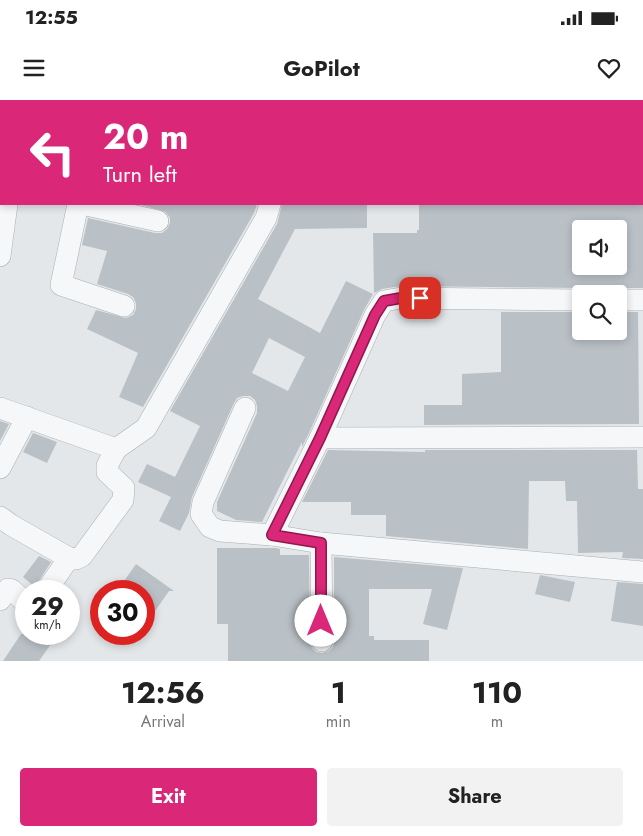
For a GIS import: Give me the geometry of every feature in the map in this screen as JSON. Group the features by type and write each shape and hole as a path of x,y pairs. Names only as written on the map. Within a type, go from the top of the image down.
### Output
{"street":[{"path":"0,256 6,205"},
{"path":"78,205 61,285 124,306"},
{"path":"86,205 158,221"},
{"path":"0,517 69,558 76,559 82,556 123,500 124,488 107,472 107,466 116,449 146,428 266,218 270,205"},
{"path":"272,535 320,438 375,315 384,301 401,298 572,300"},
{"path":"627,300 643,300"},
{"path":"0,408 116,449"},
{"path":"245,408 203,502 201,514 210,527 220,531 272,535 321,543 643,572"},
{"path":"0,468 27,417"},
{"path":"320,438 643,437"},
{"path":"321,543 322,641"},
{"path":"54,580 69,558"},
{"path":"0,600 8,590 15,593"}],"building":[{"path":"142,205 257,205 254,213 143,407 119,397 138,353 87,329 96,310 126,318 133,315 136,303 133,297 128,294 97,284 107,251 82,245 88,218 162,233 170,223 170,218 166,212"},
{"path":"282,205 367,205 367,228 295,229 258,299 320,333 346,281 373,294 309,433 302,447 302,442 262,522 236,520 217,511 217,502 257,413 255,400 250,396 237,398 234,403 192,497 189,513 180,531 159,521 171,497 138,482 147,464 175,477 200,426 170,411 277,224","holes":["269,338 305,357 288,391 252,373"]},
{"path":"419,205 643,205 643,288 627,288 627,285 572,285 572,288 401,286 382,289 374,293 373,233 417,233 417,230 419,230"},
{"path":"501,312 572,312 572,340 627,340 627,312 638,312 639,424 424,425 424,405 462,405 462,374 501,372"},
{"path":"0,421 9,424 0,441"},
{"path":"33,433 57,442 47,463 23,452"},
{"path":"328,450 425,452 425,450 637,450 638,489 643,489 643,559 622,558 623,552 578,553 577,501 566,501 565,481 529,481 528,549 386,536 386,515 351,515 351,502 302,502"},
{"path":"217,548 276,548 280,549 280,555 309,555 310,641 312,648 316,652 322,653 329,651 333,647 334,641 334,557 463,568 447,630 423,624 432,589 369,589 369,636 374,636 374,640 429,640 429,661 228,661 228,624 217,624"},
{"path":"39,556 51,562 39,580 27,580 23,577"},
{"path":"136,564 174,591 169,591 155,611 155,580 125,580"},
{"path":"540,575 575,582 570,602 535,594"},
{"path":"617,582 643,584 643,626 611,621"},
{"path":"15,643 15,645 50,645 39,661 3,661"}],"route":[{"path":"321,621 321,543 272,535 320,438 375,315 384,301 401,298 420,298"}]}
